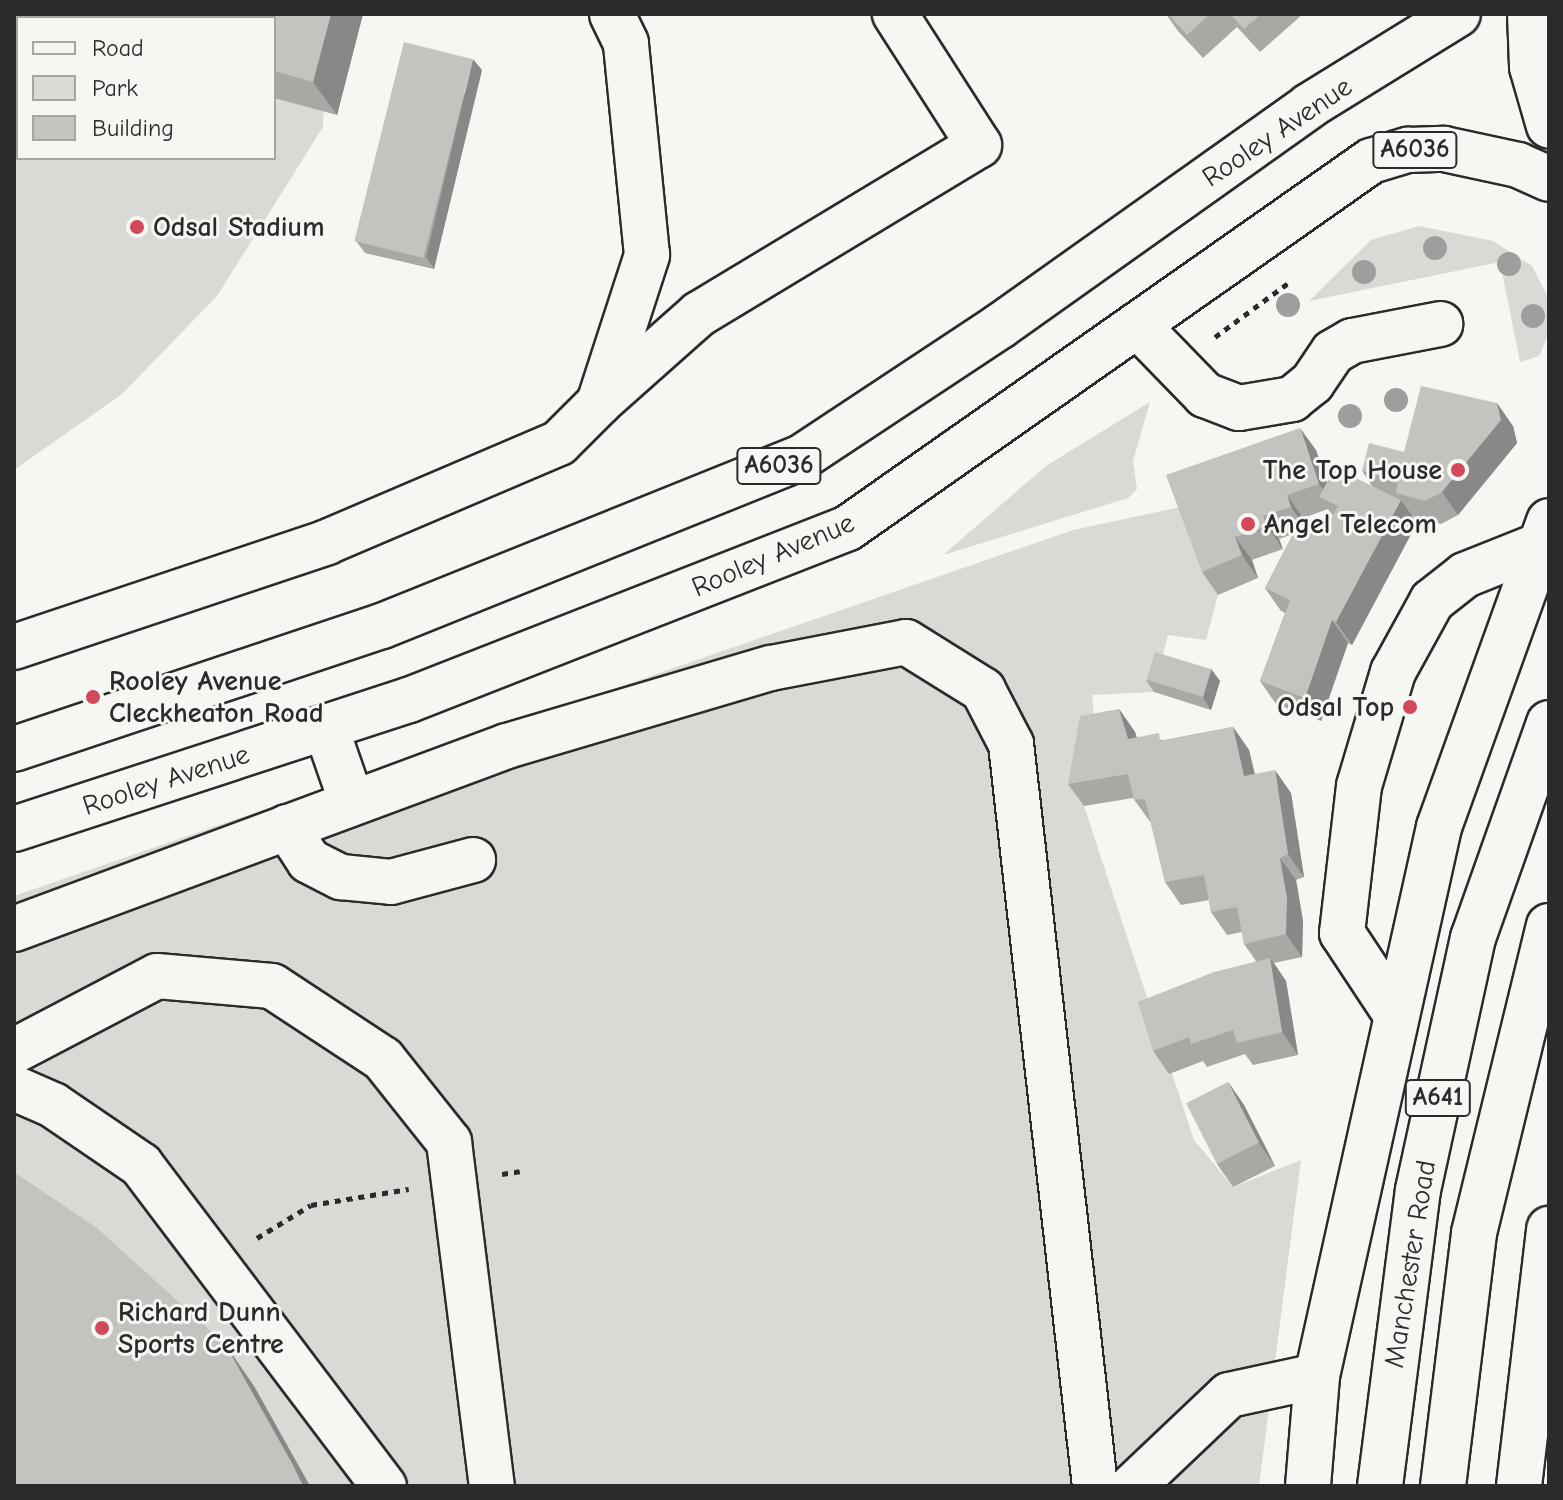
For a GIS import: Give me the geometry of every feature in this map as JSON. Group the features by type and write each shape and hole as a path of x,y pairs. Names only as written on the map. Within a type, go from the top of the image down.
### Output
{"main road":[{"path":"599,403 647,255 626,43 612,14"},
{"path":"14,647 327,542 559,443 699,314 979,145 895,14"},
{"name":"Rooley Avenue","path":"14,749 382,626 802,457 1000,326 1309,106 1458,14"},
{"path":"1530,14 1532,67 1549,126"},
{"name":"Rooley Avenue","path":"14,829 409,700 848,528 1371,161 1408,150 1444,149 1518,165 1549,179"},
{"path":"1137,325 1205,395 1239,408 1271,406 1292,399 1312,383 1333,352 1352,341 1440,324"},
{"path":"1395,1013 1342,933 1359,786 1393,672 1432,601 1465,575 1545,533"},
{"path":"1308,1486 1317,1376 1395,1013 1439,827 1545,533"},
{"path":"14,929 507,746 771,668 906,642 983,690 1011,744 1095,1486"},
{"name":"Manchester Road","path":"1380,1486 1418,1190 1470,953 1549,723"},
{"path":"326,728 352,803"},
{"path":"287,827 309,861 341,877 391,882 473,860"},
{"name":"Manchester Road","path":"1443,1486 1474,1233 1549,926"},
{"path":"14,1051 157,976 272,986 383,1059 449,1142 492,1486"},
{"path":"14,1088 53,1105 141,1165 384,1486"},
{"path":"1519,1486 1548,1244"},
{"path":"1133,1486 1229,1395 1317,1376"}],"path":[{"path":"1174,366 1302,270"},
{"path":"215,1263 311,1205 520,1171"}],"green space":[{"name":"Odsal Stadium","path":"14,14 327,14 323,127 217,296 122,394 14,470"},
{"path":"1419,226 1493,241 1532,266 1549,299 1549,333 1539,356 1520,362 1500,262 1309,301 1371,240"},
{"path":"1150,402 1133,461 1137,489 1128,498 943,555 1046,466"},
{"path":"1185,506 1218,595 1206,640 1168,635 1154,692 1092,695 1096,739 1084,806 1194,1140 1233,1187 1301,1160 1259,1486 14,1486 14,896 1073,530"}],"building":[{"path":"331,14 313,82 276,72 276,16 230,16"},
{"path":"1168,14 1210,14 1187,35"},
{"path":"1230,14 1261,14 1244,29"},
{"path":"404,42 473,59 423,258 354,241"},
{"path":"1421,386 1497,403 1501,420 1442,492 1425,501 1396,493 1398,481 1362,471 1369,443 1404,452"},
{"name":"Angel Telecom","path":"1300,428 1319,484 1287,495 1291,507 1263,516 1267,526 1235,537 1242,555 1202,572 1166,475"},
{"path":"1335,468 1401,500 1336,622 1332,620 1305,698 1260,681 1290,600 1265,588 1299,523 1322,535 1338,506 1319,497"},
{"path":"1155,652 1211,669 1203,697 1147,680"},
{"path":"1119,709 1128,739 1159,733 1160,741 1233,727 1244,776 1275,770 1288,854 1280,858 1287,898 1286,934 1244,944 1237,907 1211,912 1204,875 1165,882 1145,799 1134,800 1128,774 1068,784 1080,716"},
{"path":"1270,958 1282,1032 1237,1043 1233,1030 1191,1044 1189,1037 1153,1051 1138,1002 1214,972"},
{"path":"1228,1082 1259,1143 1217,1164 1186,1103"},
{"name":"Richard Dunn Sports Centre","path":"14,1172 97,1228 225,1344 303,1486 14,1486"}],"place":[{"name":"Odsal Stadium","path":"137,227"},
{"name":"The Top House","path":"1458,470"},
{"name":"Angel Telecom","path":"1248,524"},
{"name":"Rooley Avenue Cleckheaton Road","path":"93,697"},
{"name":"Odsal Top","path":"1410,707"},
{"name":"Richard Dunn Sports Centre","path":"102,1328"}]}
